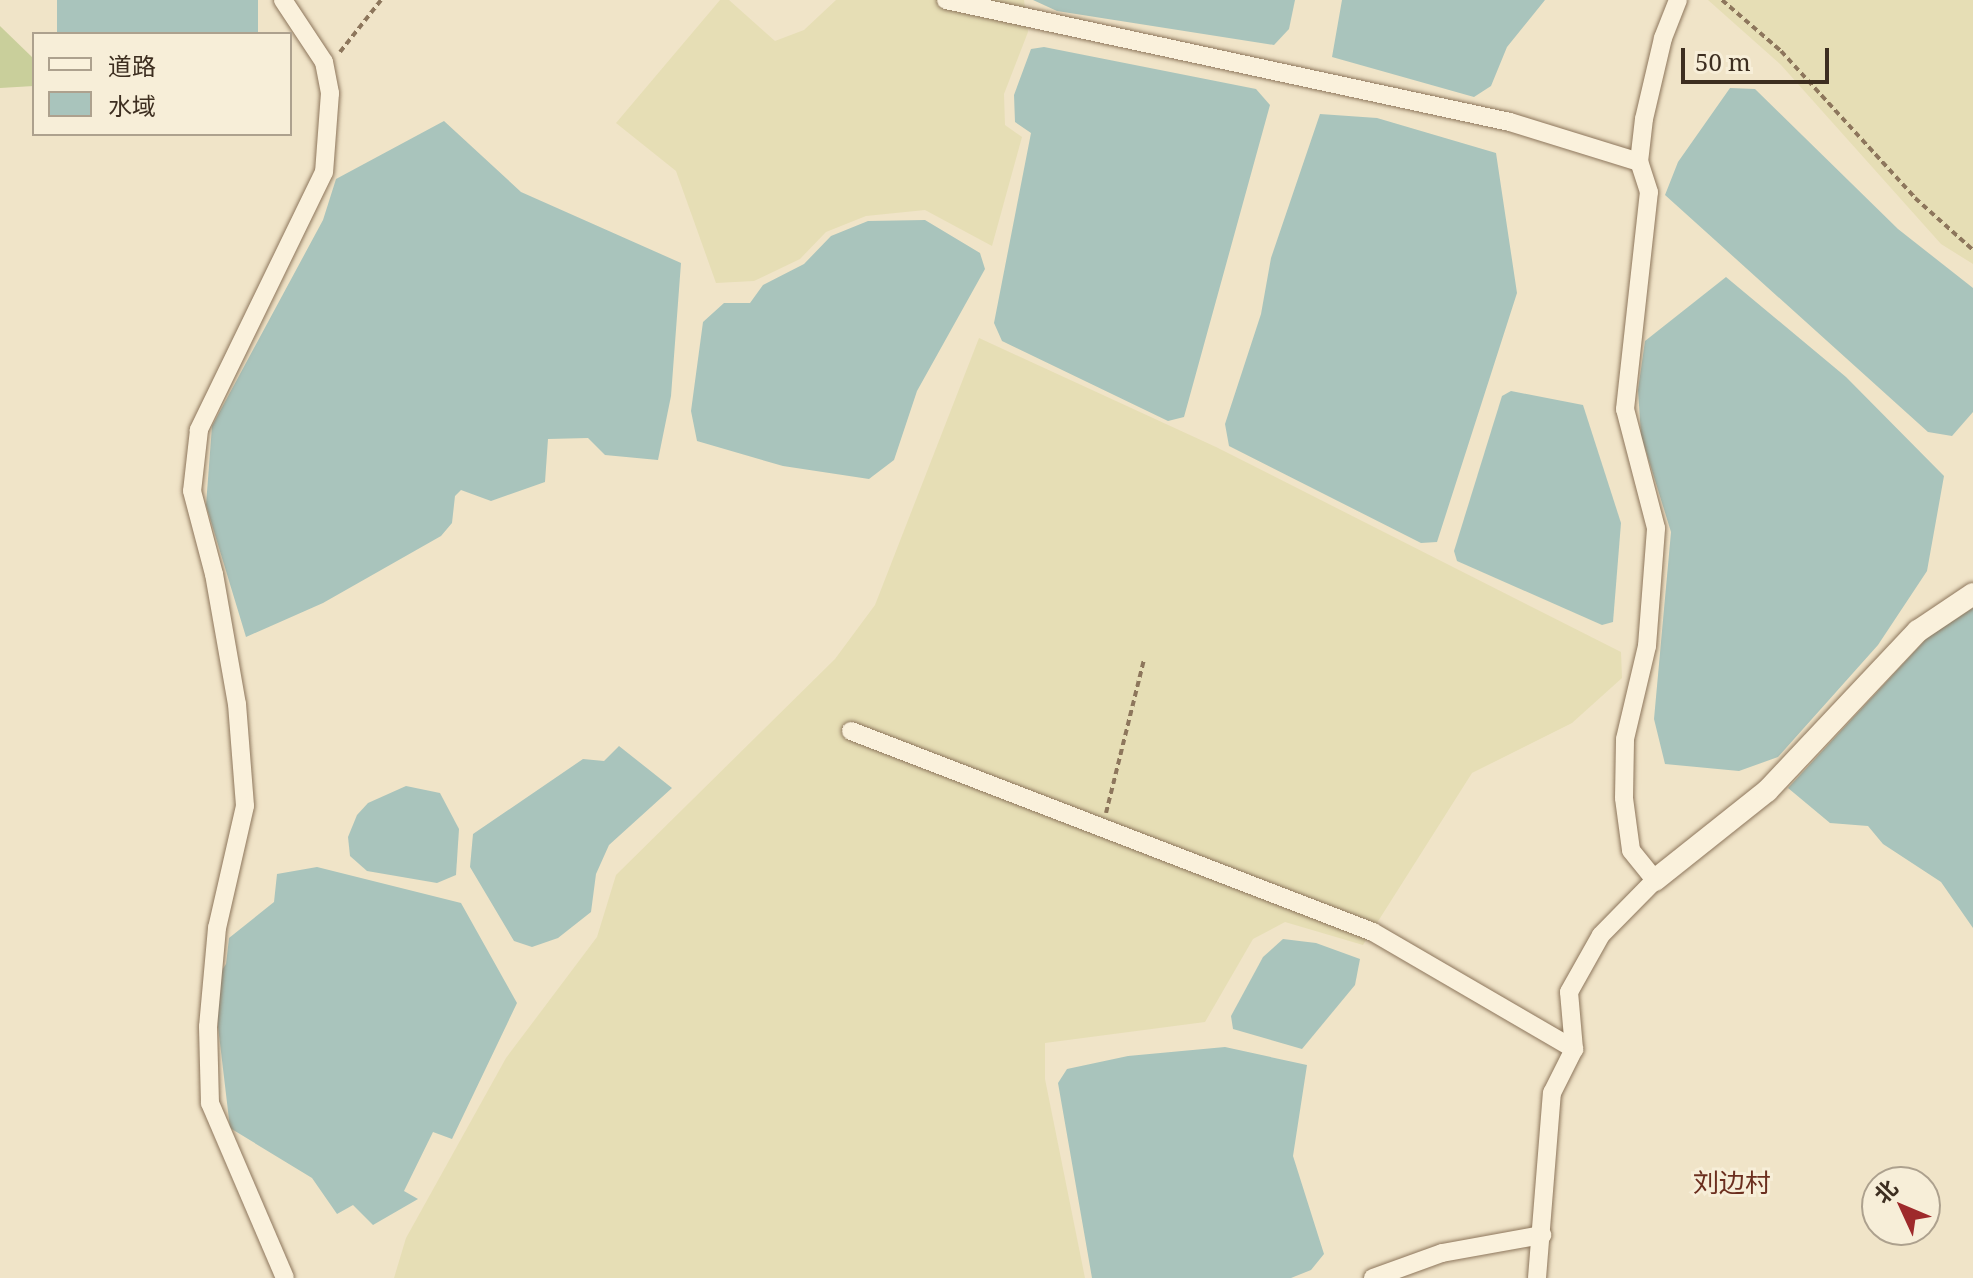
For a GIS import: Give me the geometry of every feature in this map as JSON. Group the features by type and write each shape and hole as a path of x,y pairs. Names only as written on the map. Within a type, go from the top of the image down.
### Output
{"street":[{"path":"283,0 324,62 330,93 324,172 199,430 192,491 214,574 237,704 245,806 217,928 208,1027 210,1103 285,1278"},
{"path":"946,0 1510,122 1639,162"},
{"path":"1655,880 1631,850 1624,798 1625,739 1647,646 1656,528 1625,409 1649,192 1639,162 1663,38 1678,0"},
{"path":"1537,1278 1552,1093 1574,1049 1569,992 1601,935 1655,880 1767,791 1918,631 1973,594"},
{"path":"851,731 1102,831 1373,932 1574,1049"},
{"path":"1373,1278 1442,1253 1542,1235"}],"path":[{"path":"324,62 345,50 381,0"},
{"path":"1722,0 1781,51 1915,198 1973,250"},
{"path":"1102,831 1144,659"}],"shaded area":[{"path":"720,0 729,0 775,41 804,30 836,0 1024,0 1028,32 1004,94 1005,125 1022,137 992,246 925,210 866,216 826,232 800,259 754,281 716,283 676,171 616,123"},
{"path":"1708,0 1973,0 1973,264 1941,244 1781,65"},
{"path":"979,338 1216,447 1621,652 1622,678 1572,723 1472,773 1363,945 1285,922 1253,939 1205,1022 1045,1043 1045,1079 1085,1278 394,1278 406,1238 506,1058 597,937 616,875 835,659 875,605"}],"green space":[{"path":"0,26 32,57 32,86 0,88"}],"water":[{"path":"57,0 258,0 258,32 57,32"},
{"path":"1033,0 1295,0 1289,29 1274,45 1057,11"},
{"path":"1342,0 1545,0 1507,47 1491,86 1474,97 1332,57"},
{"path":"1044,47 1256,89 1270,105 1184,417 1168,421 1002,341 994,323 1031,133 1015,122 1014,95 1031,49"},
{"path":"1730,88 1755,89 1898,229 1973,288 1973,412 1952,436 1928,432 1665,195 1678,162"},
{"path":"1320,114 1377,118 1496,153 1517,293 1437,542 1421,543 1229,446 1225,424 1261,314 1271,258"},
{"path":"444,121 521,192 681,263 671,396 658,460 605,455 588,438 548,439 545,482 491,501 461,490 455,496 452,523 441,536 323,603 246,637 206,505 212,426 323,220 336,179"},
{"path":"925,220 980,253 985,269 917,391 894,460 869,479 783,466 697,441 691,411 703,322 724,303 750,303 763,285 804,264 831,236 868,221"},
{"path":"1726,277 1846,377 1944,476 1927,571 1878,645 1778,757 1739,771 1665,764 1654,719 1671,532 1641,435 1638,390 1645,341"},
{"path":"1511,391 1583,405 1621,523 1613,622 1602,625 1457,561 1454,551 1502,396"},
{"path":"1973,608 1973,928 1941,882 1883,844 1868,826 1830,823 1788,788 1928,637"},
{"path":"619,746 672,788 609,845 596,874 591,912 558,938 532,947 514,941 470,867 473,834 583,759 604,761"},
{"path":"406,786 440,793 459,829 456,875 437,883 367,871 350,856 348,837 357,815 368,803"},
{"path":"317,867 461,903 517,1003 452,1139 433,1132 404,1191 418,1199 373,1225 353,1205 337,1214 312,1178 230,1128 213,984 226,964 229,938 274,902 277,874"},
{"path":"1283,939 1316,943 1360,959 1355,985 1302,1049 1233,1029 1231,1016 1263,957"},
{"path":"1225,1047 1307,1065 1293,1156 1324,1254 1311,1270 1291,1278 1092,1278 1058,1083 1067,1069 1128,1056"}],"district":[{"name":"刘边村","path":"1732,1183"}]}
